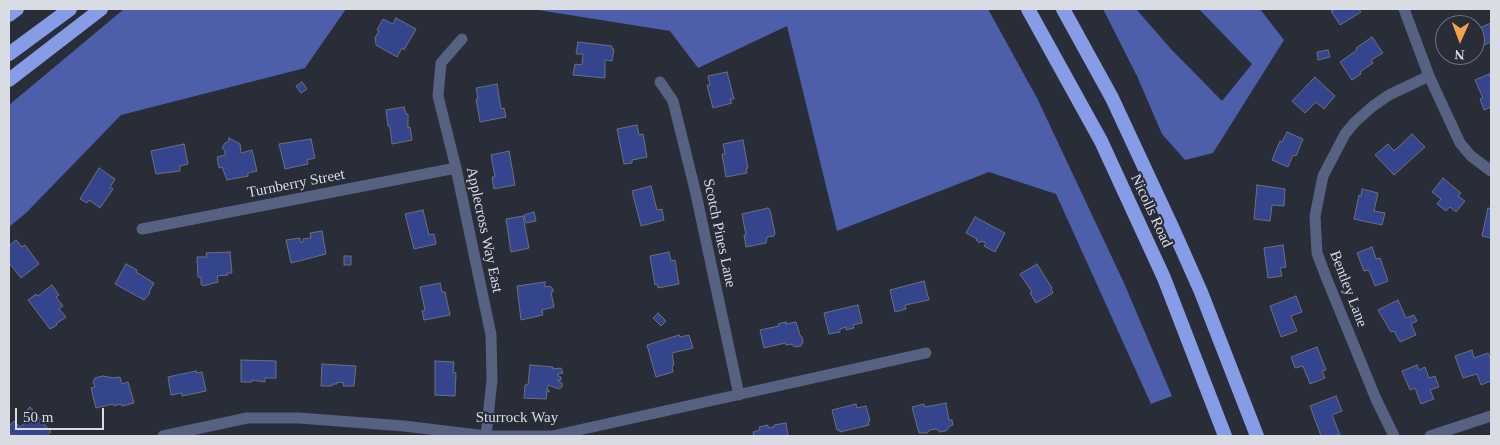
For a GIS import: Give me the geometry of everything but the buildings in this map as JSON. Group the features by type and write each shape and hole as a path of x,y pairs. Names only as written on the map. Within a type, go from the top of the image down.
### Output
{"highway":[{"path":"9,15 17,9"},
{"path":"9,54 70,9"},
{"path":"9,80 101,9"},
{"name":"Nicolls Road","path":"1028,9 1101,142 1164,278 1225,436"},
{"name":"Nicolls Road","path":"1063,9 1112,98 1173,228 1201,292 1257,436"}],"street":[{"path":"1407,10 1430,76 1460,143 1471,156 1491,171"},
{"name":"Applecross Way East","path":"462,39 441,63 438,96 456,168 491,335 492,380 486,436"},
{"name":"Bentley Lane","path":"1394,436 1376,399 1317,253 1315,216 1324,176 1336,150 1355,122 1389,94 1430,76"},
{"name":"Scotch Pines Lane","path":"660,82 673,101 696,194 739,395"},
{"name":"Turnberry Street","path":"142,229 456,168"},
{"name":"Sturrock Way","path":"165,436 247,418 299,418 385,424 486,436 552,436 926,353"},
{"path":"1430,436 1491,416"}],"shaded area":[{"path":"124,9 346,9 305,68 121,115 26,213 9,227 9,105"},
{"path":"532,9 988,9 1037,98 1124,283 1172,396 1151,404 1056,194 989,172 837,231 787,26 698,68 670,31"},
{"path":"1103,9 1136,9 1171,49 1222,101 1252,64 1199,9 1260,9 1284,40 1213,153 1185,160 1162,134 1137,76"}]}
